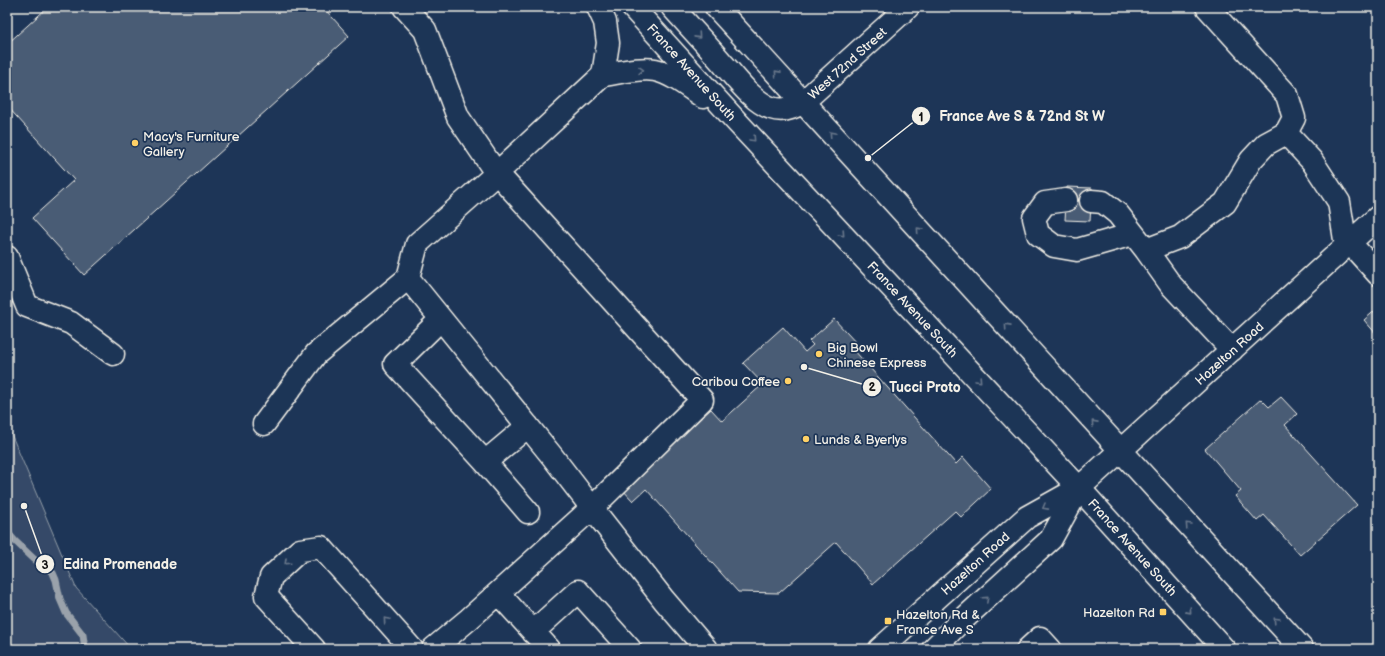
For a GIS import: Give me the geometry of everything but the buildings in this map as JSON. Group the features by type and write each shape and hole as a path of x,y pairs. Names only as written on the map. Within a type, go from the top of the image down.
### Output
{"main road":[{"path":"404,7 425,30 458,117 497,173 702,400 592,508 498,593 433,649"},
{"path":"598,7 605,22 608,43 603,75"},
{"name":"France Avenue South","path":"632,7 738,123 1079,488 1224,649"},
{"name":"West 72nd Street","path":"672,7 746,90 760,103 771,108 781,110 789,109 803,102 908,7"},
{"path":"1146,250 1180,237 1226,203 1250,160 1266,144 1286,133 1294,118 1287,95 1207,7"},
{"path":"721,10 1120,451 1302,649"},
{"path":"264,424 316,354 408,278 417,244 497,173 603,75 630,70 654,70 674,77 738,123"},
{"path":"1286,133 1312,161 1339,202 1348,244 1378,274"},
{"path":"1066,200 1045,203 1034,218 1038,234 1054,246 1077,250 1133,234"},
{"path":"1090,201 1103,202 1118,214 1171,285 1232,350"},
{"name":"Hazelton Road","path":"880,649 1027,517 1079,488 1378,217"},
{"path":"7,257 27,306 71,323 113,354"},
{"path":"408,278 528,426 664,600 706,649"},
{"path":"441,319 395,364 485,462 528,512"},
{"path":"485,462 528,426"},
{"name":"Hazelton Road","path":"933,649 1051,539 1079,488"},
{"path":"314,649 266,596 271,577 300,550 321,547 412,649"},
{"path":"533,632 578,591 630,649"},
{"path":"498,593 549,649"},
{"path":"898,649 920,612"},
{"path":"1028,649 1040,638 1050,649"}],"shaded area":[{"path":"7,424 76,588 131,649 7,649"}],"waterway":[{"path":"7,517 9,534 34,559 53,573 60,599 66,613 83,635 85,649"}],"place":[{"name":"Macy's Furniture Gallery","path":"135,143"},
{"name":"France Ave S & 72nd St W","path":"868,158"},
{"name":"Big Bowl Chinese Express","path":"819,354"},
{"name":"Tucci Proto","path":"804,367"},
{"name":"Caribou Coffee","path":"788,381"},
{"name":"Lunds & Byerlys","path":"806,439"},
{"name":"Edina Promenade","path":"24,506"},
{"name":"Hazelton Rd","path":"1163,612"},
{"name":"Hazelton Rd & France Ave S","path":"888,621"}]}
